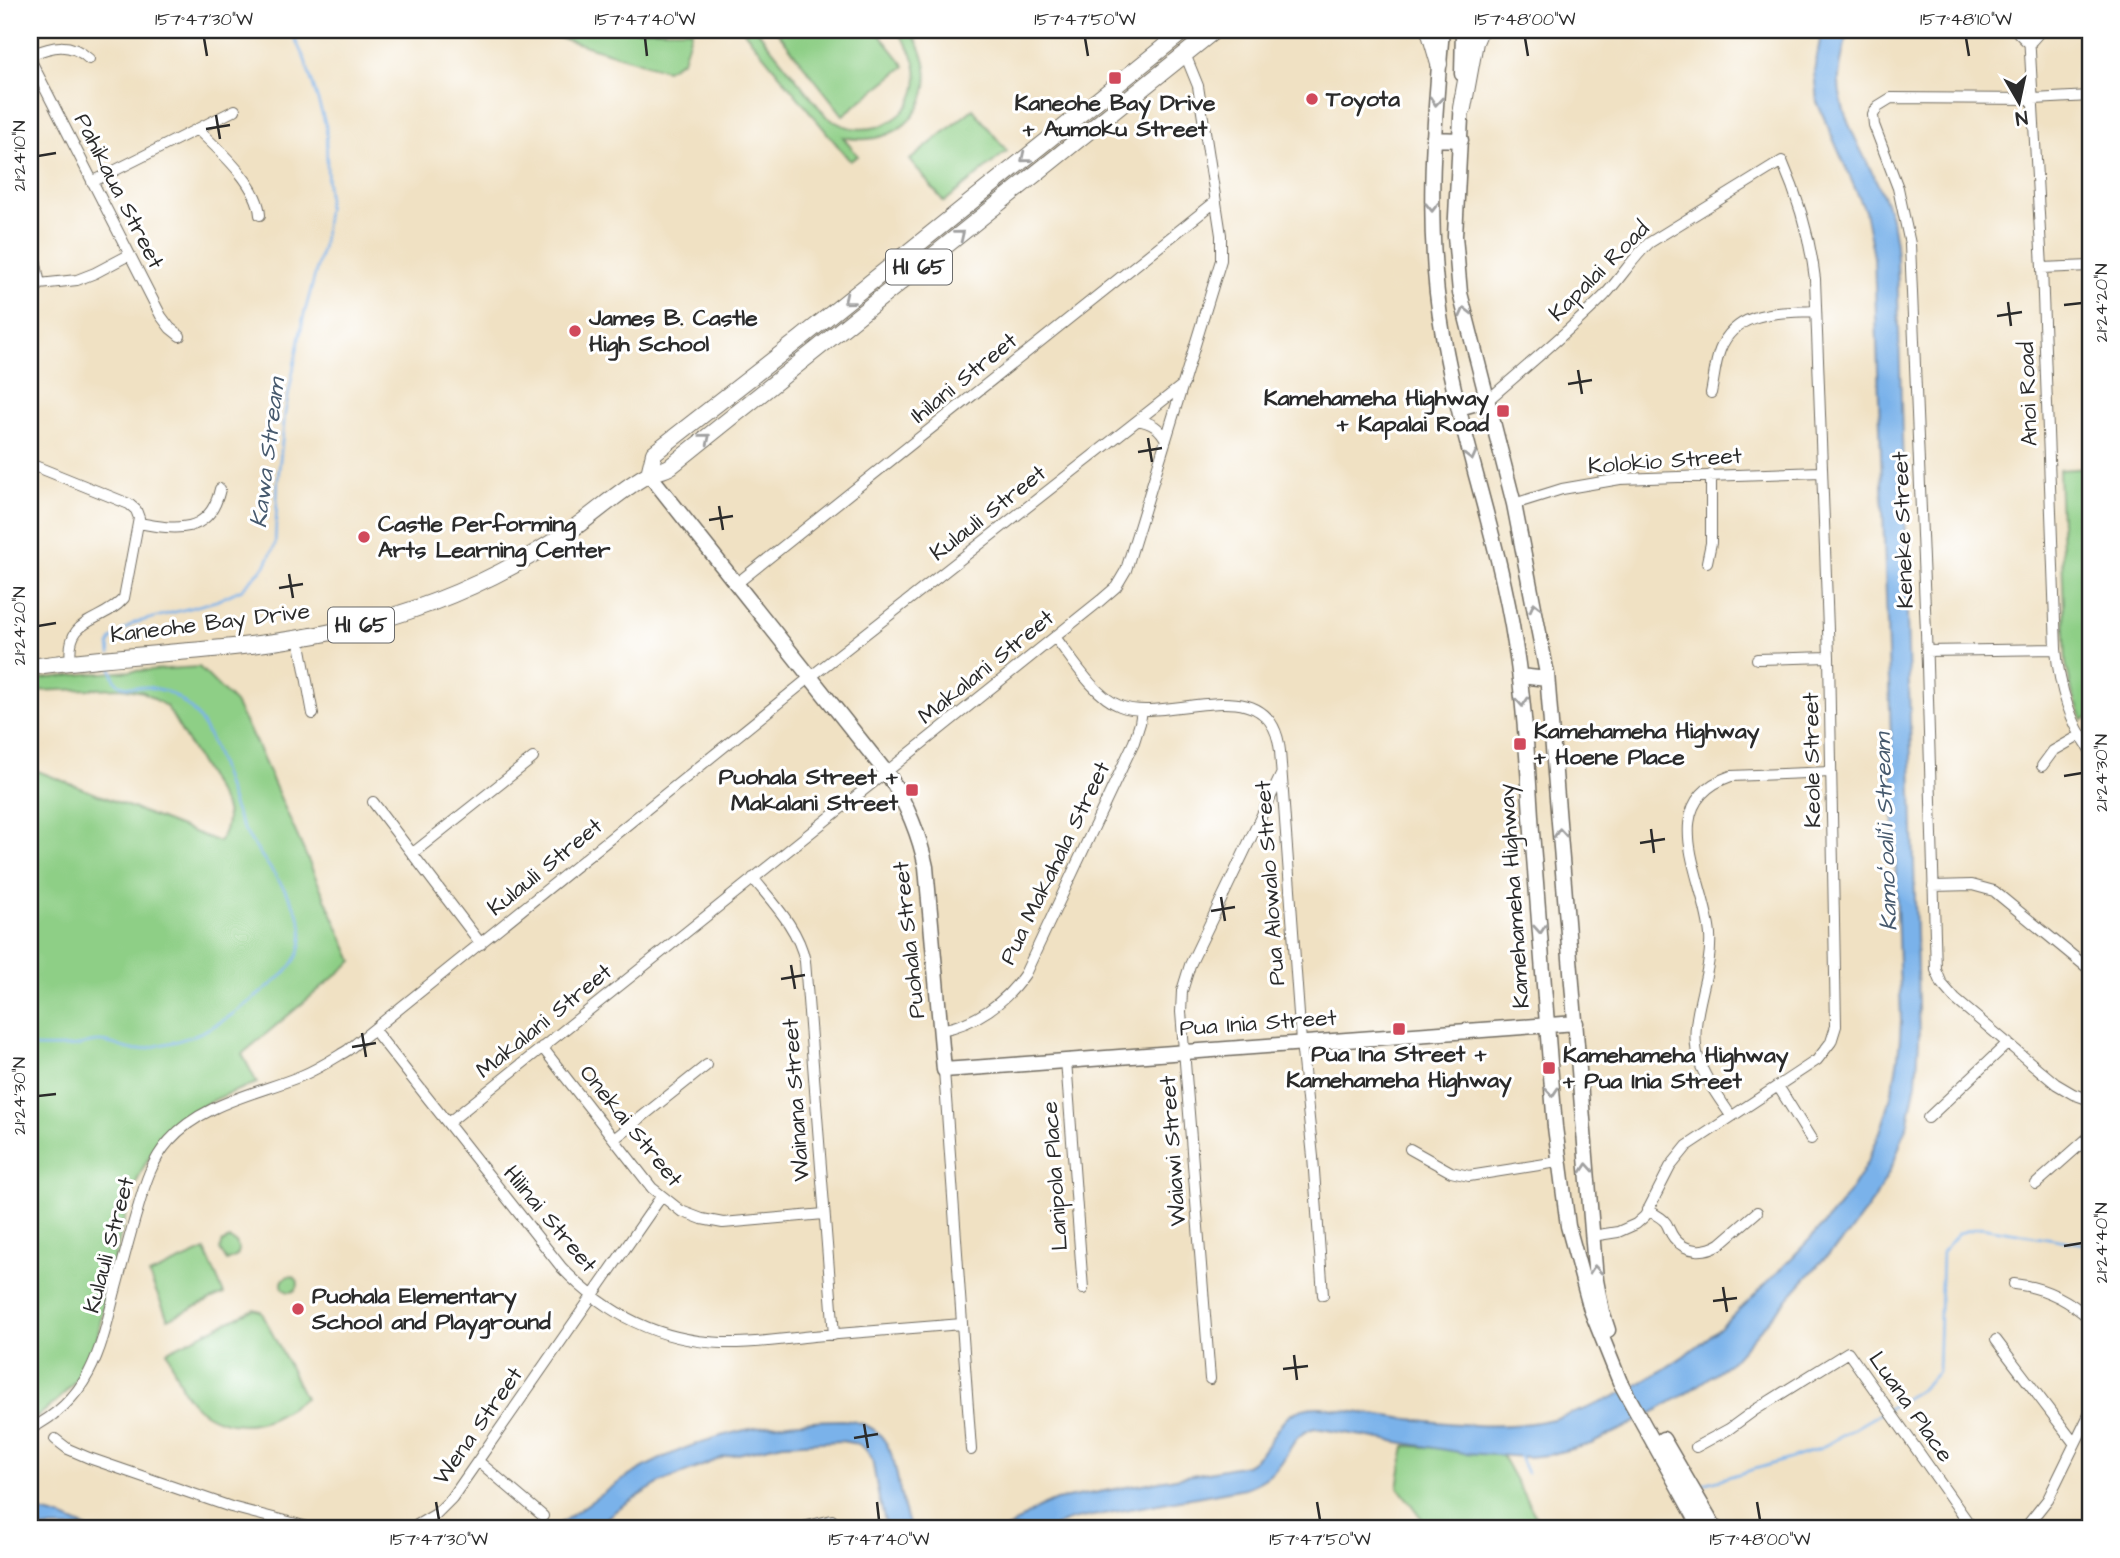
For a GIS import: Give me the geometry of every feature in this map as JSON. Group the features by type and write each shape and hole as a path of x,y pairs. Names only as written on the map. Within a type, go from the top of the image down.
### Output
{"highway":[{"path":"1462,108 1474,42 1479,30"}],"main road":[{"name":"Kaneohe Bay Drive","path":"30,667 71,661 206,651 299,638 399,614 475,584 564,535 649,474 667,469 1215,30"},
{"path":"1429,30 1439,64"},
{"name":"Kamehameha Highway","path":"1442,30 1433,139 1432,239 1442,332 1505,588 1520,676 1558,1162 1570,1235 1591,1310 1701,1528"},
{"name":"Kamehameha Highway","path":"1463,30 1461,140 1454,236 1460,293 1514,504 1548,679 1596,1280 1602,1312 1626,1381"},
{"name":"Kaneohe Bay Drive","path":"649,474 654,453 1175,33"},
{"path":"1175,33 1185,54"},
{"path":"1433,139 1461,140"},
{"path":"754,375 766,390"},
{"path":"1459,408 1488,400"},
{"name":"Puohala Street","path":"649,474 886,772 907,807 925,859 944,1070"},
{"path":"1520,676 1548,679"},
{"name":"Pua Inia Street","path":"944,1070 1576,1023"},
{"path":"1570,1235 1592,1236"},
{"name":"Kamehameha Highway","path":"1648,1423 1715,1528"}],"street":[{"name":"Anoi Road","path":"2029,32 2042,268 2056,649 2064,698 2090,750"},
{"path":"30,57 47,48 63,46 77,50 89,59"},
{"name":"Makalani Street","path":"448,1123 1109,594 1122,578 1221,260 1221,235 1198,86 1185,54"},
{"name":"Pahikaua Street","path":"30,57 160,316 180,336"},
{"name":"Keneke Street","path":"2090,96 2034,99 1891,98 1882,102 1873,115 1874,125 1898,187 1910,244 1936,961 1942,984 1955,999 2056,1084 2090,1100"},
{"path":"92,182 235,110"},
{"path":"197,129 221,152 253,192 260,215"},
{"name":"Kapalai Road","path":"1488,400 1605,295 1631,261 1649,243 1782,161"},
{"name":"Keole Street","path":"1592,1236 1619,1232 1632,1227 1645,1216 1680,1153 1695,1140 1823,1055 1836,1026 1829,657 1813,260 1807,228 1782,161"},
{"name":"Ihilani Street","path":"736,584 1216,202"},
{"path":"30,233 35,285 68,282 86,277 129,255"},
{"path":"2042,268 2090,266"},
{"path":"1711,393 1724,340 1736,327 1760,314 1816,311"},
{"name":"Kulauli Street","path":"30,1429 53,1415 71,1398 94,1363 102,1343 144,1185 154,1162 169,1141 198,1116 318,1068 348,1050 810,677 1184,384"},
{"path":"1138,419 1157,427 1166,440"},
{"path":"30,464 129,504 138,513 139,523 124,598 76,631 69,648 71,661"},
{"name":"Kolokio Street","path":"1514,504 1562,489 1637,477 1821,472"},
{"path":"1706,562 1712,542 1711,475"},
{"path":"139,523 170,529 192,526 210,512 220,489"},
{"name":"Pua Alowalo Street","path":"1055,637 1104,697 1119,706 1142,710 1228,703 1250,707 1264,715 1274,728 1279,743 1282,775 1323,1295"},
{"path":"299,638 313,714"},
{"path":"1926,651 2056,649"},
{"path":"1757,659 1829,657"},
{"name":"Pua Makahala Street","path":"941,1030 975,1020 1006,996 1025,974 1134,742 1142,710"},
{"path":"2042,766 2053,751 2081,735"},
{"path":"413,853 533,758"},
{"path":"1731,1116 1703,1070 1696,1046 1696,1029 1709,959 1710,936 1689,844 1690,816 1704,792 1716,782 1731,776 1831,772"},
{"name":"Waiawi Street","path":"1210,1379 1181,1001 1187,972 1282,775"},
{"path":"373,802 481,944"},
{"name":"Wainana Street","path":"753,878 792,927 800,942 805,961 834,1335"},
{"path":"1933,886 1972,884 1994,891 2089,969"},
{"name":"Hilinai Street","path":"374,1030 562,1268 591,1296 636,1324 688,1340 733,1343 962,1324"},
{"path":"1928,1118 2008,1044"},
{"name":"Onekai Street","path":"542,1047 661,1197 681,1211 723,1223 824,1214"},
{"name":"Lanipola Place","path":"1066,1060 1083,1289"},
{"path":"614,1139 707,1065"},
{"name":"Puohala Street","path":"944,1070 971,1450"},
{"path":"1778,1086 1811,1139"},
{"path":"2036,1184 2090,1136"},
{"path":"1410,1150 1451,1172 1469,1176 1558,1162"},
{"name":"Wena Street","path":"412,1528 426,1521 444,1506 478,1461 661,1197"},
{"path":"1647,1210 1663,1219 1678,1242 1688,1248 1701,1250 1720,1244 1757,1212"},
{"path":"2014,1284 2033,1286 2060,1296 2090,1319"},
{"path":"1996,1340 2075,1444"},
{"name":"Luana Place","path":"1696,1447 1729,1429 1848,1352 1972,1528"},
{"path":"2025,1528 2048,1499 2090,1413"},
{"path":"55,1439 78,1455 101,1463 221,1503 312,1528"},
{"path":"478,1461 542,1516"},
{"path":"799,1528 832,1520"}],"green space":[{"path":"534,30 692,30 683,60 666,70"},
{"path":"743,30 757,30 826,116 842,125 859,129 876,127 891,121 903,111 912,98 917,82 915,63 910,49 896,30 909,30 921,51 926,72 925,92 918,109 905,124 888,134 867,139 843,137 858,156 850,161"},
{"path":"776,30 876,30 905,66 843,115"},
{"path":"973,109 1007,151 944,202 910,160"},
{"path":"2090,468 2090,716 2083,720 2073,695 2066,664 2059,470"},
{"path":"199,667 235,703 255,741 353,961 242,1054 257,1083 216,1099 193,1112 175,1126 149,1157 126,1213 96,1344 84,1368 69,1388 51,1406 30,1421 30,768 219,842 227,819 224,804 167,707 143,692 122,688 30,691 30,680"},
{"path":"230,1239 236,1243 239,1250 237,1256 227,1261 220,1250 223,1242"},
{"path":"205,1250 224,1294 168,1319 149,1275"},
{"path":"290,1276 296,1278 296,1290 290,1292 284,1290 282,1284 284,1278"},
{"path":"254,1309 261,1311 305,1398 266,1420 244,1424 223,1421 194,1405 178,1380 167,1351"},
{"path":"1405,1446 1499,1450 1542,1528 1429,1528 1398,1487"}],"water":[{"path":"1822,30 1848,30 1839,78 1843,108 1888,207 1897,258 1919,1041 1916,1082 1908,1122 1894,1162 1874,1200 1848,1235 1732,1361 1687,1393 1591,1444 1548,1455 1527,1457 1464,1453 1315,1428 1298,1437 1281,1463 1269,1475 1245,1488 1071,1520 1050,1528 1009,1528 1038,1508 1056,1500 1246,1465 1265,1448 1285,1420 1306,1408 1322,1407 1439,1422 1496,1426 1553,1419 1598,1404 1665,1369 1705,1340 1780,1270 1827,1220 1858,1179 1887,1112 1898,1058 1901,1021 1874,257 1865,211 1817,102 1814,71"},
{"path":"842,1420 863,1424 877,1432 887,1444 911,1528 887,1528 872,1459 858,1444 841,1441 783,1444 724,1457 660,1483 593,1528 553,1528 629,1476 654,1462 705,1441 759,1427"},
{"path":"30,1509 64,1518 87,1528 30,1528"}],"waterway":[{"name":"Kawa Stream","path":"110,654 109,645 112,639 134,623 216,601 242,589 265,566 275,545 285,413 303,319 323,245 328,201 326,126 305,60 294,37 283,30"},
{"name":"Kawa Stream","path":"30,1047 71,1047 103,1042 137,1050 191,1037 229,1016 274,983 293,963 301,948 302,928 294,905 243,828 200,719 186,704 168,693 153,688 120,685 116,681 111,664"},
{"path":"1704,1484 1819,1449 1920,1390 1938,1372 1942,1252 1959,1233 1981,1227 2090,1245"},
{"path":"1519,1455 1527,1473"}],"place":[{"name":"Kaneohe Bay Drive + Aumoku Street","path":"1115,78"},
{"name":"Toyota","path":"1312,99"},
{"name":"James B. Castle High School","path":"575,331"},
{"name":"Kamehameha Highway + Kapalai Road","path":"1503,411"},
{"name":"Castle Performing Arts Learning Center","path":"364,537"},
{"name":"Kamehameha Highway + Hoene Place","path":"1520,744"},
{"name":"Puohala Street + Makalani Street","path":"912,790"},
{"name":"Pua Ina Street + Kamehameha Highway","path":"1399,1029"},
{"name":"Kamehameha Highway + Pua Inia Street","path":"1549,1068"},
{"name":"Puohala Elementary School and Playground","path":"298,1309"}],"water label":[{"name":"Kamoʻoaliʻi Stream","path":"1886,832"}]}
